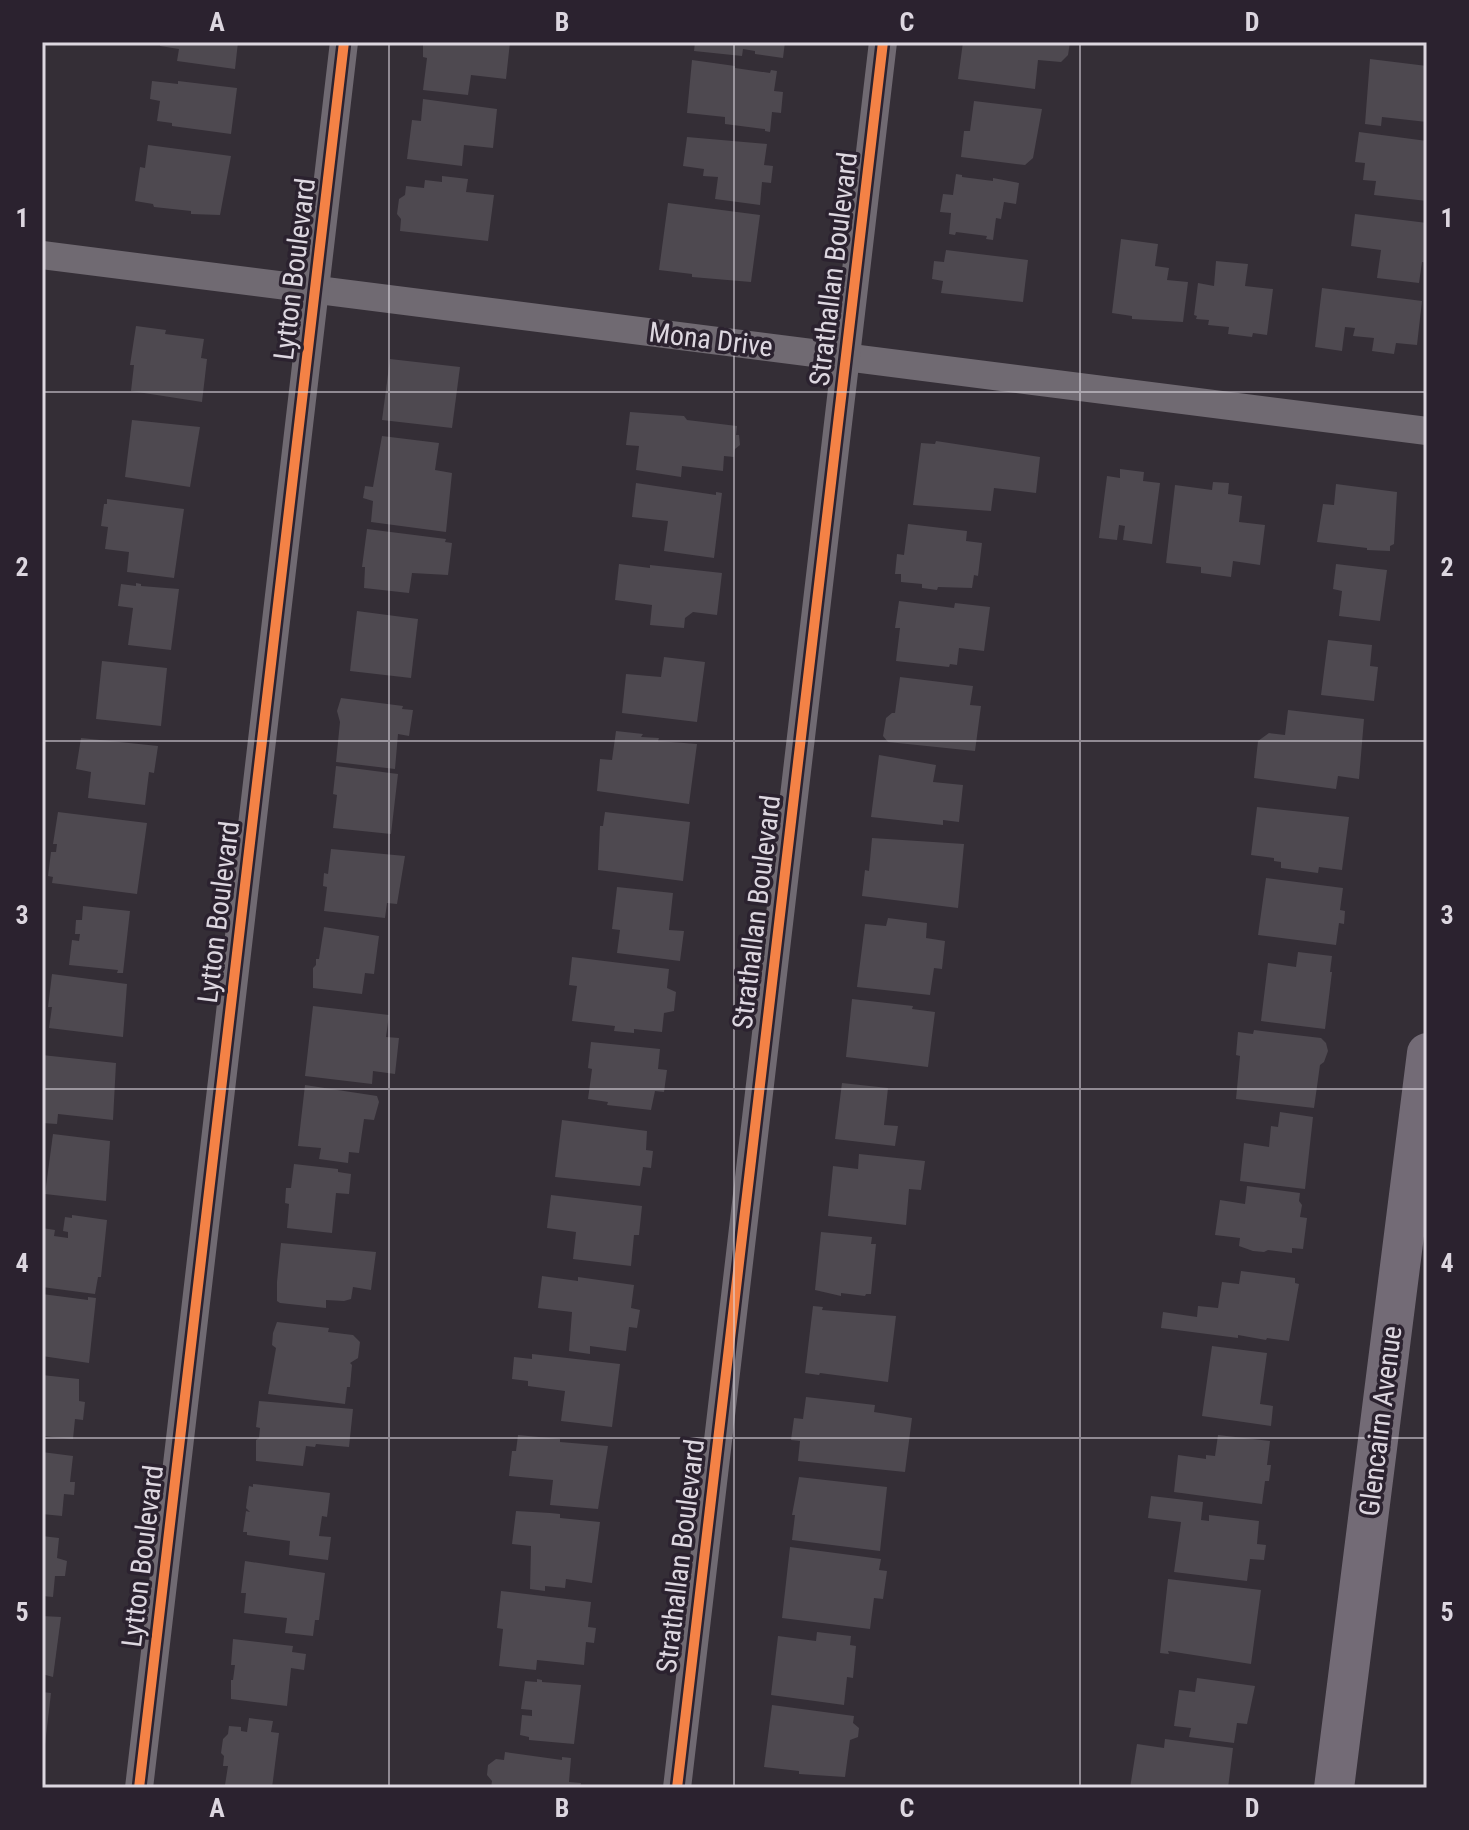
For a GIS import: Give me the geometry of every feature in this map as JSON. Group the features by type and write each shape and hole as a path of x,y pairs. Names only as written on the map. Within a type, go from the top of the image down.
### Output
{"street":[{"name":"Lytton Boulevard","path":"139,1788 344,42"},
{"name":"Strathallan Boulevard","path":"677,1788 883,42"},
{"name":"Mona Drive","path":"42,255 1427,431"},
{"name":"Glencairn Avenue","path":"1334,1788 1427,1053"}],"building":[{"path":"160,42 238,42 235,69 177,61 179,49 160,46"},
{"path":"423,42 510,42 506,79 471,75 468,95 423,90 427,58 423,57"},
{"path":"695,42 785,42 783,58 743,49 742,56 694,51"},
{"path":"963,42 1070,42 1068,55 1061,62 1038,60 1035,89 958,79"},
{"path":"1370,59 1427,66 1427,122 1382,117 1381,126 1365,124"},
{"path":"692,60 770,73 771,70 777,71 774,91 783,92 781,113 772,112 770,132 725,124 725,117 687,113"},
{"path":"152,81 237,88 231,134 157,121 160,101 150,99"},
{"path":"423,99 497,109 493,148 464,145 462,166 407,159 412,120 421,121"},
{"path":"974,101 1042,109 1033,158 1025,165 961,157 964,131 970,131"},
{"path":"1359,132 1427,141 1427,201 1374,195 1376,181 1363,180 1365,163 1355,162"},
{"path":"687,137 767,144 764,165 773,166 771,183 762,182 760,205 715,199 718,177 703,176 704,169 683,166"},
{"path":"148,145 231,156 220,215 191,214 191,211 154,207 153,204 135,201 140,167 145,168"},
{"path":"956,174 1019,183 1016,204 1004,202 1001,219 996,218 993,240 986,239 987,236 949,234 951,213 940,212 943,194 953,195"},
{"path":"442,176 468,179 466,192 494,195 488,241 400,231 401,219 397,214 399,199 405,195 406,186 424,188 425,180 442,182"},
{"path":"668,203 760,215 751,282 692,277 692,274 659,270"},
{"path":"1355,214 1427,223 1427,263 1422,262 1419,283 1377,278 1381,250 1351,246"},
{"path":"1121,239 1158,244 1155,266 1169,268 1167,280 1188,282 1183,322 1132,319 1132,316 1112,313"},
{"path":"946,250 1028,260 1023,302 941,293 943,281 932,279 934,261 944,262"},
{"path":"1216,261 1248,264 1245,286 1273,289 1267,335 1228,334 1229,327 1208,325 1209,320 1196,319 1198,283 1214,286"},
{"path":"1322,288 1422,301 1417,345 1396,343 1394,354 1372,351 1374,338 1353,336 1355,328 1345,327 1342,351 1315,347"},
{"path":"136,326 166,330 165,334 204,339 201,358 207,359 202,402 131,391 134,365 130,365"},
{"path":"390,359 460,367 452,428 382,420"},
{"path":"630,412 684,416 687,420 737,426 740,445 735,449 734,457 724,456 723,471 682,466 681,477 636,470 639,446 626,445"},
{"path":"132,420 200,427 190,487 125,477"},
{"path":"382,436 439,443 435,470 452,473 446,532 371,522 373,501 363,498 365,486 373,487"},
{"path":"936,441 1040,457 1036,493 994,488 991,511 913,505 921,443 935,444"},
{"path":"1120,469 1144,472 1143,481 1160,483 1152,544 1123,540 1125,526 1119,525 1117,540 1099,538 1107,476 1120,478"},
{"path":"1213,482 1229,483 1228,494 1242,496 1239,522 1265,525 1260,565 1233,561 1231,577 1201,573 1201,567 1166,563 1175,485 1212,490"},
{"path":"636,483 716,495 716,492 722,493 714,558 664,551 668,521 632,517"},
{"path":"1336,484 1397,492 1394,544 1390,546 1390,551 1317,542 1323,504 1334,505"},
{"path":"107,499 184,509 174,578 127,572 129,552 105,549 108,527 101,526"},
{"path":"908,524 967,531 966,541 982,543 978,576 974,575 972,588 938,587 937,590 922,588 922,584 901,582 901,574 895,574 897,554 904,555"},
{"path":"367,529 446,539 445,542 452,543 448,575 412,573 409,593 364,588 365,567 362,567"},
{"path":"619,564 722,573 717,615 693,612 685,618 684,628 650,625 652,605 615,600"},
{"path":"1336,564 1387,570 1380,621 1339,616 1342,591 1333,589"},
{"path":"136,583 179,589 171,650 128,645 133,608 118,606 121,584 136,586"},
{"path":"899,601 954,608 955,603 990,607 984,651 959,648 957,665 950,664 949,667 896,661 900,628 895,628"},
{"path":"357,611 418,619 411,678 350,671"},
{"path":"1328,640 1372,645 1370,666 1378,667 1374,701 1321,695"},
{"path":"664,657 705,662 697,722 622,713 626,674 661,677"},
{"path":"102,661 167,668 161,726 96,719"},
{"path":"900,677 973,686 970,705 981,706 975,751 888,742 883,736 886,718 895,713"},
{"path":"341,698 413,710 409,736 398,734 395,769 336,762 340,722 337,711"},
{"path":"1288,710 1364,719 1359,779 1338,776 1336,789 1254,778 1258,741 1269,733 1285,735"},
{"path":"616,731 643,734 641,737 659,738 658,741 697,744 689,804 597,791 600,759 612,760"},
{"path":"81,738 158,746 154,773 149,772 145,805 88,798 91,772 76,769"},
{"path":"879,755 936,765 933,782 963,785 959,822 943,820 943,825 871,817"},
{"path":"336,766 398,774 391,834 333,828 337,795 333,794"},
{"path":"1257,807 1349,817 1342,870 1319,867 1318,873 1281,868 1281,862 1274,861 1274,858 1251,855"},
{"path":"58,812 147,823 137,894 52,883 53,877 48,876 51,852 56,852 57,844 53,844"},
{"path":"605,812 690,822 683,881 598,870 600,826 603,826"},
{"path":"872,838 964,844 958,908 862,896 865,870 869,871"},
{"path":"331,849 405,856 397,904 387,903 385,918 324,911 327,887 323,886 324,873 328,874"},
{"path":"1266,878 1343,888 1340,910 1345,911 1344,924 1339,923 1336,945 1258,935"},
{"path":"617,887 673,893 669,930 684,931 680,961 617,953 620,930 612,929"},
{"path":"83,906 130,911 123,973 69,965 72,940 79,941 80,934 75,934 76,920 82,920"},
{"path":"888,918 927,923 926,938 945,941 942,969 934,968 930,995 857,987 865,924 886,926"},
{"path":"324,927 379,936 374,974 365,973 362,994 313,988 313,968 316,959 319,959"},
{"path":"1298,952 1332,956 1325,1029 1261,1021 1268,963 1296,967"},
{"path":"572,957 669,969 667,988 676,992 674,1011 664,1013 662,1032 634,1029 634,1033 614,1031 615,1026 572,1021 577,986 569,985"},
{"path":"52,974 127,984 123,1037 49,1028"},
{"path":"852,999 913,1006 912,1009 935,1012 928,1067 846,1057"},
{"path":"313,1006 389,1015 386,1037 399,1038 395,1074 373,1071 372,1084 305,1076"},
{"path":"1254,1030 1321,1038 1326,1043 1328,1051 1320,1065 1314,1108 1236,1099 1240,1056 1236,1055 1238,1032 1253,1034"},
{"path":"591,1042 660,1049 658,1069 667,1070 664,1092 655,1091 651,1110 607,1105 608,1102 588,1099 592,1069 588,1068"},
{"path":"42,1055 116,1063 113,1120 58,1114 57,1124 42,1123"},
{"path":"842,1083 888,1088 884,1125 898,1126 895,1146 835,1139"},
{"path":"305,1085 377,1096 379,1102 374,1120 364,1119 359,1153 349,1152 348,1163 319,1159 321,1148 298,1146"},
{"path":"1280,1112 1313,1117 1305,1189 1240,1181 1244,1143 1269,1147 1271,1126 1278,1127"},
{"path":"562,1120 647,1131 646,1150 653,1151 651,1168 643,1167 640,1186 555,1177"},
{"path":"53,1134 110,1141 106,1201 45,1194"},
{"path":"859,1154 925,1161 921,1190 909,1189 906,1225 828,1216 833,1166 858,1169"},
{"path":"294,1164 338,1169 338,1172 351,1174 349,1194 336,1193 332,1233 287,1228 289,1204 285,1203 286,1188 291,1188"},
{"path":"1247,1186 1300,1193 1300,1217 1307,1218 1303,1249 1292,1248 1292,1253 1253,1251 1239,1246 1240,1238 1215,1235 1220,1200 1245,1204"},
{"path":"551,1195 642,1206 639,1235 634,1235 631,1266 573,1259 576,1232 547,1228"},
{"path":"72,1215 107,1220 101,1277 98,1277 95,1294 42,1287 42,1228 55,1230 54,1236 68,1238 68,1232 63,1231 65,1217 72,1218"},
{"path":"821,1232 872,1237 871,1244 876,1244 871,1294 841,1293 841,1296 815,1290"},
{"path":"281,1243 376,1252 371,1290 353,1287 351,1299 326,1300 326,1308 280,1303 277,1301 277,1282"},
{"path":"1241,1271 1295,1278 1295,1283 1299,1284 1289,1341 1161,1328 1163,1312 1197,1317 1198,1306 1218,1308 1222,1282 1239,1284"},
{"path":"542,1276 578,1281 578,1277 634,1285 631,1308 640,1310 637,1328 629,1327 626,1351 590,1346 590,1354 569,1351 572,1312 538,1308"},
{"path":"42,1294 88,1300 88,1297 96,1298 89,1363 42,1356"},
{"path":"813,1306 823,1307 822,1310 896,1316 888,1382 805,1373"},
{"path":"277,1322 329,1328 328,1332 353,1335 360,1342 358,1358 350,1363 350,1387 347,1387 345,1404 268,1394 276,1348 272,1345 273,1333"},
{"path":"1212,1346 1267,1353 1260,1404 1273,1406 1271,1426 1202,1416"},
{"path":"532,1354 620,1364 612,1427 561,1421 565,1391 528,1386 528,1381 512,1379 514,1357 532,1359"},
{"path":"42,1375 79,1379 79,1401 85,1402 83,1420 75,1419 73,1439 42,1436"},
{"path":"806,1397 875,1405 874,1412 912,1418 905,1472 798,1461 800,1441 791,1440 794,1418 803,1419"},
{"path":"259,1401 353,1409 349,1447 306,1446 303,1466 256,1461"},
{"path":"518,1435 608,1446 598,1509 550,1505 553,1480 509,1476 512,1451 516,1451"},
{"path":"1218,1435 1270,1441 1269,1481 1265,1481 1262,1504 1174,1492 1178,1455 1206,1459 1206,1455 1215,1456"},
{"path":"42,1452 73,1456 70,1482 75,1482 74,1495 64,1494 62,1516 42,1514"},
{"path":"799,1477 887,1487 880,1551 792,1540 795,1515 792,1515"},
{"path":"253,1484 330,1493 327,1517 322,1516 319,1536 331,1537 328,1560 289,1555 290,1541 243,1532 246,1511 250,1512 246,1508 249,1486 253,1487"},
{"path":"1151,1496 1203,1502 1201,1520 1209,1521 1209,1515 1259,1521 1257,1544 1266,1545 1264,1560 1250,1559 1247,1581 1174,1572 1181,1522 1148,1518"},
{"path":"516,1511 560,1514 560,1518 600,1522 592,1583 566,1579 565,1588 545,1586 545,1591 530,1589 531,1546 512,1544"},
{"path":"42,1536 59,1538 57,1558 67,1561 65,1576 55,1576 53,1597 42,1596"},
{"path":"790,1547 881,1559 879,1570 887,1571 883,1599 874,1598 870,1629 782,1618"},
{"path":"245,1561 325,1573 319,1620 315,1620 313,1636 285,1633 287,1618 244,1613 246,1593 241,1593"},
{"path":"1168,1579 1261,1590 1251,1664 1168,1651 1169,1654 1160,1653"},
{"path":"501,1591 591,1602 588,1627 596,1628 594,1643 586,1642 584,1665 537,1660 536,1670 499,1666 503,1629 497,1628"},
{"path":"42,1616 61,1617 53,1677 42,1674"},
{"path":"817,1632 851,1636 850,1645 856,1646 853,1678 847,1677 844,1705 771,1695 778,1636 816,1641"},
{"path":"233,1639 293,1646 292,1652 306,1654 304,1670 291,1668 287,1706 231,1699 235,1665 231,1665"},
{"path":"1197,1678 1255,1686 1247,1724 1237,1723 1234,1743 1189,1737 1191,1728 1174,1726 1179,1690 1195,1692"},
{"path":"537,1679 581,1685 574,1744 529,1740 529,1737 520,1735 522,1715 532,1716 532,1710 521,1709 525,1681 537,1682"},
{"path":"42,1692 51,1693 44,1753 42,1753"},
{"path":"772,1705 854,1716 853,1723 859,1728 858,1737 850,1740 845,1777 799,1774 799,1771 764,1767"},
{"path":"249,1718 273,1721 271,1732 279,1733 272,1788 225,1785 228,1766 223,1766 223,1739 228,1734 229,1726 241,1727 241,1731 247,1732"},
{"path":"1165,1739 1233,1748 1228,1788 1130,1788 1137,1744 1164,1748"},
{"path":"505,1752 562,1760 562,1757 571,1758 569,1782 581,1783 580,1788 491,1788 488,1765 496,1759 504,1760"}],"cycle path":[{"path":"139,1788 344,42"},
{"path":"677,1788 883,42"}]}
